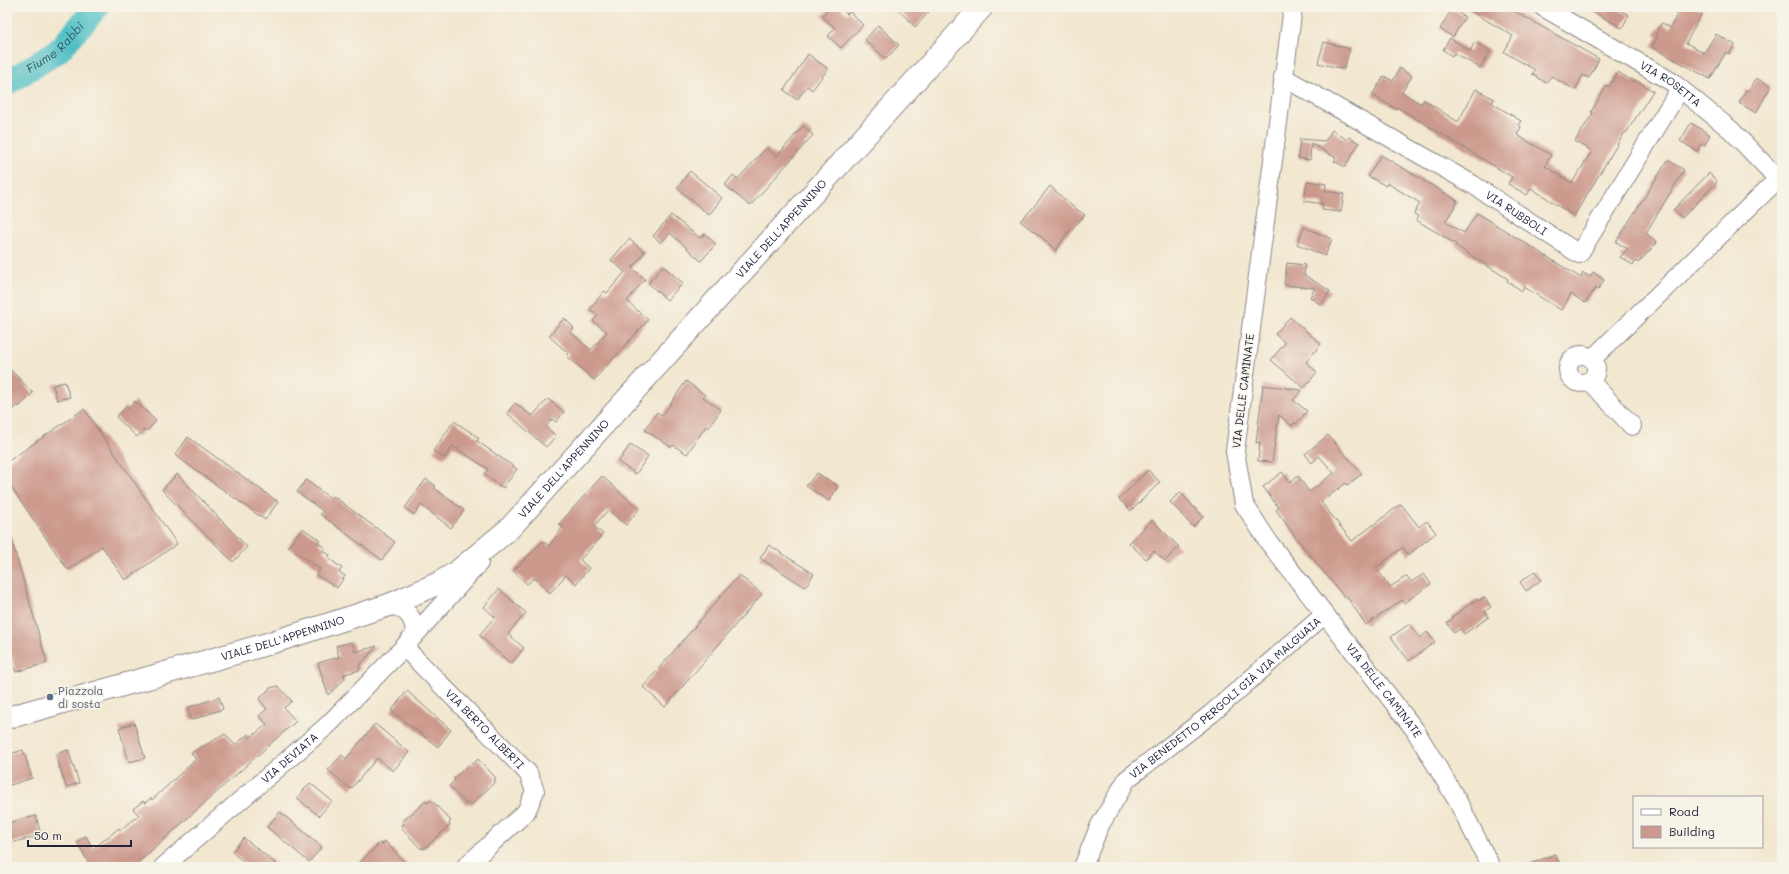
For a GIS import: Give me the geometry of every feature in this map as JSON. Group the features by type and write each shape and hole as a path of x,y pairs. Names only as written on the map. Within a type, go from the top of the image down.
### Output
{"main road":[{"name":"VIALE DELL'APPENNINO","path":"7,718 267,644 389,606 441,593 457,572 510,528 982,7"}],"street":[{"name":"VIA DELLE CAMINATE","path":"1293,7 1235,451 1244,504 1270,544 1415,730 1457,800 1491,867"},
{"name":"VIA ROSETTA","path":"1543,7 1680,89 1731,130 1780,181"},
{"name":"VIA RUBBOLI","path":"1283,77 1472,184 1579,254 1680,89"},
{"path":"1592,359 1780,181"},
{"path":"1577,355 1587,355 1592,359 1595,364 1596,371 1590,381 1581,384 1572,380 1567,371 1572,358 1577,355"},
{"path":"1590,381 1632,426"},
{"name":"VIA DEVIATA","path":"163,867 329,724 409,640 423,616 430,595 441,593"},
{"path":"389,606 401,607 409,614 414,622 409,640"},
{"name":"VIA BENEDETTO PERGOLI GIÀ VIA MALGUAIA","path":"1083,867 1099,827 1127,779 1211,714 1325,614"},
{"name":"VIA BERTO ALBERTI","path":"409,640 528,773 535,791 526,812 465,867"}],"building":[{"path":"831,7 839,7 847,14 850,12 863,25 841,48 828,36 835,28 822,16"},
{"path":"896,7 923,7 929,12 915,27"},
{"path":"1464,7 1516,7 1514,11 1599,59 1589,78 1583,75 1575,90 1551,76 1546,83 1532,74 1535,70 1504,52 1513,36"},
{"path":"1585,7 1614,7 1629,15 1622,28"},
{"path":"1681,7 1694,7 1703,11 1686,43 1704,53 1716,34 1735,45 1729,54 1726,52 1710,79 1652,47 1658,36 1655,34 1662,23 1670,28"},
{"path":"1452,9 1465,17 1453,37 1440,29"},
{"path":"878,25 899,45 886,59 865,40"},
{"path":"1450,38 1470,51 1475,42 1490,51 1480,68 1454,53 1452,56 1443,50"},
{"path":"1324,42 1350,49 1344,69 1318,63"},
{"path":"808,54 828,69 812,90 807,86 797,100 784,90"},
{"path":"1400,68 1412,76 1402,92 1421,104 1424,100 1458,122 1476,89 1494,99 1492,103 1521,121 1518,125 1521,127 1517,135 1551,155 1545,166 1572,183 1592,151 1575,141 1593,113 1591,112 1607,85 1609,87 1618,72 1653,91 1626,133 1625,132 1574,216 1531,188 1527,195 1508,184 1512,177 1397,107 1396,109 1372,95 1384,76 1393,81"},
{"path":"1756,78 1771,86 1756,113 1739,103 1746,90 1749,91"},
{"path":"1691,123 1710,135 1704,146 1701,144 1697,151 1680,141"},
{"path":"803,126 813,135 750,206 725,185 733,175 738,179 766,148 777,156"},
{"path":"1332,130 1347,140 1349,137 1359,143 1345,167 1334,161 1336,158 1311,143 1310,160 1298,158 1300,139 1325,141"},
{"path":"1381,155 1458,201 1445,222 1464,233 1477,213 1581,278 1583,273 1590,277 1593,272 1604,280 1598,290 1596,288 1585,303 1571,294 1561,310 1524,287 1522,291 1507,281 1508,279 1455,245 1456,244 1416,220 1418,216 1414,214 1420,203 1387,183 1386,186 1368,176"},
{"path":"1668,160 1684,170 1646,233 1657,243 1638,263 1636,261 1633,265 1620,257 1628,249 1616,242"},
{"path":"690,171 722,198 709,215 677,188"},
{"path":"1709,173 1717,182 1682,218 1673,210"},
{"path":"1307,181 1326,184 1325,191 1344,194 1341,212 1322,210 1323,204 1304,201"},
{"path":"1050,186 1072,206 1085,215 1065,236 1056,251 1045,240 1020,221 1032,209"},
{"path":"671,215 700,238 705,234 716,244 701,261 670,233 661,243 653,236"},
{"path":"1304,227 1332,239 1325,256 1297,244"},
{"path":"629,239 645,252 632,268 645,279 627,301 648,320 594,380 567,356 569,354 549,336 564,318 574,328 570,332 591,350 607,332 593,321 598,315 590,309 604,291 607,293 625,272 611,260"},
{"path":"1287,263 1305,265 1304,275 1330,291 1321,305 1310,297 1315,288 1284,285"},
{"path":"663,266 683,283 667,300 648,283"},
{"path":"1290,317 1321,344 1306,362 1317,372 1304,388 1271,360 1285,343 1275,334"},
{"path":"7,366 33,393 19,407 17,405 7,415"},
{"path":"686,381 705,395 703,397 721,410 708,428 706,426 687,454 673,445 671,447 645,430 657,412 662,416"},
{"path":"65,382 70,397 57,400 53,385"},
{"path":"1263,385 1302,390 1293,400 1307,411 1296,424 1294,423 1292,426 1279,415 1272,462 1258,461 1260,442 1256,443"},
{"path":"548,399 564,412 556,422 552,419 546,427 556,436 546,447 507,413 515,403 532,416"},
{"path":"135,401 156,421 147,431 145,429 137,437 116,417 126,407 128,409"},
{"path":"84,409 177,544 125,580 102,546 68,570 7,481 7,462"},
{"path":"454,421 479,438 477,441 517,469 503,488 484,474 488,469 453,446 444,458 433,451"},
{"path":"1328,435 1362,474 1347,485 1346,483 1321,502 1352,541 1401,504 1419,527 1427,521 1436,533 1408,555 1403,547 1376,568 1390,587 1407,576 1411,582 1424,574 1431,584 1404,603 1402,600 1366,625 1347,597 1345,598 1297,539 1276,510 1279,508 1263,487 1282,472 1290,483 1298,476 1309,492 1334,473 1319,456 1312,463 1305,454"},
{"path":"188,437 278,502 265,520 175,455"},
{"path":"630,445 648,456 636,474 618,462"},
{"path":"1148,470 1160,482 1131,511 1119,499"},
{"path":"817,473 838,486 829,501 806,486"},
{"path":"177,474 247,547 233,562 162,490"},
{"path":"602,476 639,509 626,525 608,510 594,526 603,534 580,560 589,568 576,584 566,575 550,593 534,578 527,584 513,571 543,541 549,546 563,527 559,524"},
{"path":"426,479 436,486 434,488 464,510 451,528 421,505 414,515 405,508"},
{"path":"306,480 331,499 333,496 395,542 382,560 320,514 323,511 297,492"},
{"path":"1180,492 1203,517 1193,527 1170,502"},
{"path":"1152,520 1179,547 1165,561 1154,551 1146,559 1129,543"},
{"path":"302,528 320,540 318,543 325,548 323,551 330,555 328,558 342,568 339,572 345,576 337,588 316,575 320,569 288,547"},
{"path":"10,534 47,663 16,672 7,640 7,535"},
{"path":"769,545 814,574 805,587 760,558"},
{"path":"1535,571 1541,580 1526,591 1520,582"},
{"path":"739,575 762,594 665,707 643,687"},
{"path":"499,589 526,613 508,634 524,648 511,664 479,635 495,617 484,607"},
{"path":"1484,597 1491,607 1485,611 1489,617 1464,634 1460,629 1454,633 1447,623 1453,618 1452,617 1477,599 1478,601"},
{"path":"1409,624 1420,638 1427,632 1435,642 1409,661 1391,637"},
{"path":"352,642 355,652 377,646 359,666 360,670 344,674 345,679 328,695 318,663 339,657 336,646"},
{"path":"278,686 292,701 284,708 296,721 133,867 91,867 77,842 86,836 93,849 119,828 120,830 139,815 133,809 143,801 145,803 151,798 152,800 196,759 191,753 225,734 235,745 248,734 250,738 267,724 259,716 267,709 259,699 270,688"},
{"path":"407,691 451,730 438,747 391,711"},
{"path":"219,697 223,709 191,720 187,708"},
{"path":"134,723 145,758 129,762 119,728"},
{"path":"375,724 409,752 393,771 377,758 351,789 328,770 342,755 346,759"},
{"path":"23,750 32,778 7,786 7,755"},
{"path":"68,750 79,783 66,787 56,754"},
{"path":"478,759 496,778 494,780 496,781 471,805 469,803 467,805 449,786 455,780 454,778 471,763 473,764"},
{"path":"310,783 332,801 319,816 297,798"},
{"path":"431,800 451,821 449,823 450,825 424,849 423,847 421,849 401,827 404,824 402,822 426,801 427,803"},
{"path":"280,812 322,847 309,862 267,827"},
{"path":"36,816 41,835 7,844 7,823"},
{"path":"244,838 280,867 250,867 232,852"},
{"path":"385,841 409,867 355,867 380,843 382,845"},
{"path":"1555,854 1561,867 1523,867"}],"waterway":[{"name":"Fiume Rabbi","path":"7,83 58,51 97,7"}],"place":[{"name":"Piazzola di sosta","path":"50,697"}]}
